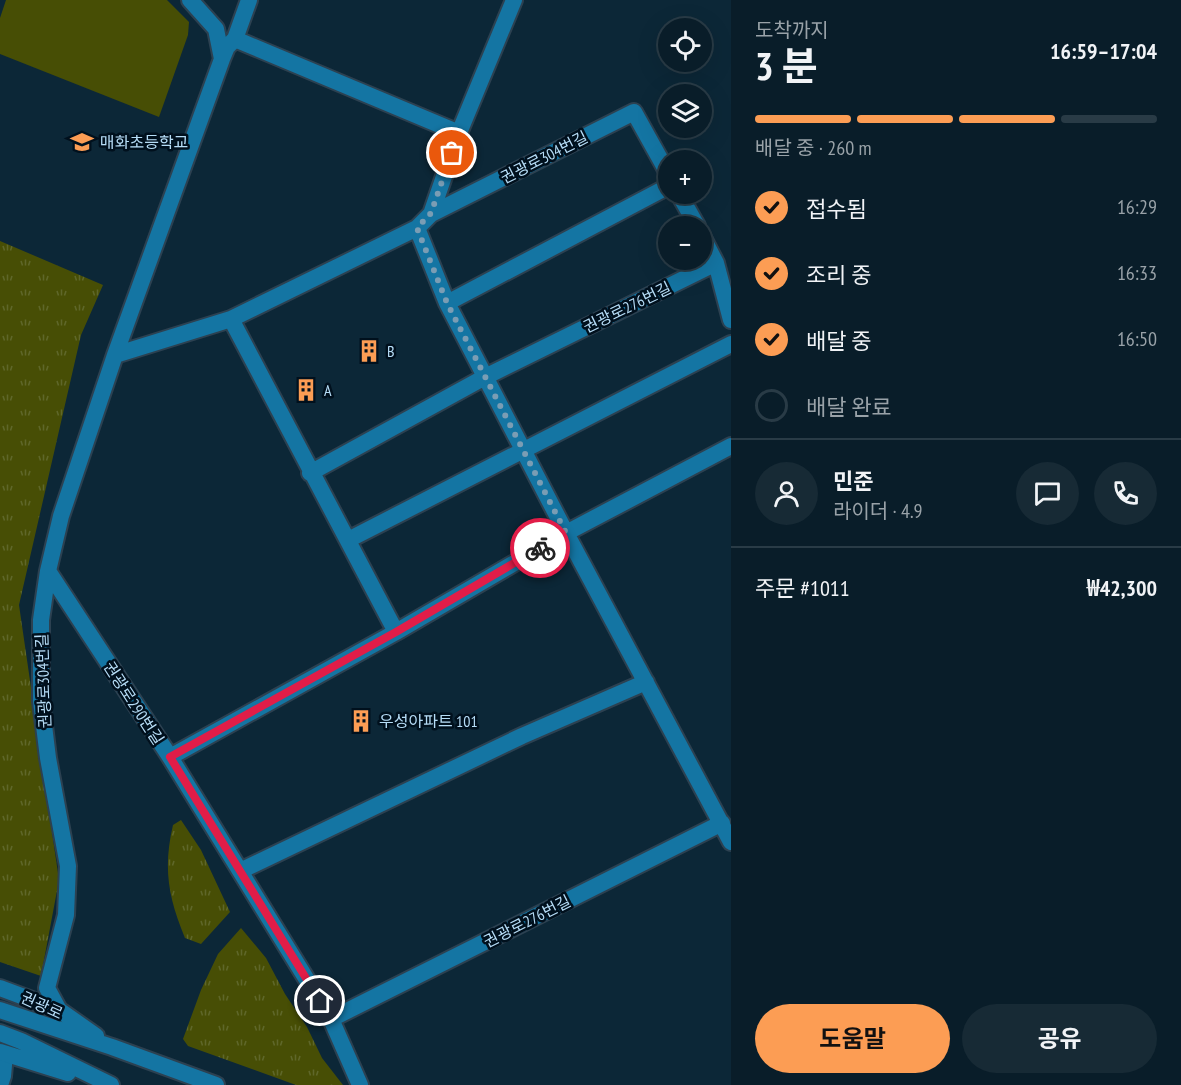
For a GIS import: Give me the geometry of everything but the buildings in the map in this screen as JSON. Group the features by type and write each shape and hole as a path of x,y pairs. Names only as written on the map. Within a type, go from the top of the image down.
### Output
{"street":[{"path":"190,0 216,29 228,48 459,133"},
{"name":"권광로304번길","path":"59,1010 47,988 66,915 68,866 48,758 41,701 41,620 48,572 61,516 115,355 228,48 249,0"},
{"path":"431,213 459,133 514,0"},
{"name":"권광로304번길","path":"115,355 231,319 417,228 431,213 634,112 658,155"},
{"path":"447,303 658,192"},
{"path":"417,228 447,303 566,533 731,842"},
{"path":"712,255 731,320"},
{"name":"권광로276번길","path":"310,473 486,377 716,263"},
{"path":"231,319 310,473 396,632"},
{"path":"348,540 731,344"},
{"path":"170,757 396,632 566,533 731,446"},
{"name":"권광로290번길","path":"48,572 170,757 331,1018 360,1085"},
{"path":"240,871 522,736 646,682"},
{"name":"권광로276번길","path":"331,1018 722,823"},
{"name":"권광로","path":"0,988 59,1010 112,1047"},
{"name":"권광로","path":"0,1010 216,1085"},
{"path":"0,1033 111,1085"},
{"path":"0,1085 3,1076 2,1053 111,1085"}],"green space":[{"path":"6,0 167,0 189,22 188,35 159,117 0,54 0,18"},
{"path":"0,241 103,285 81,335 19,605 59,880 41,976 0,962"},
{"path":"181,820 201,850 230,912 201,944 185,938 171,896 168,855 173,825"},
{"path":"241,928 266,958 285,994 307,1027 322,1058 343,1085 296,1085 188,1046 183,1039 201,990 218,954"}],"way so far":[{"path":"452,153 431,213 417,228 447,303 566,533 540,548"}],"place":[{"name":"매화초등학교","path":"82,142"},
{"name":"B","path":"369,351"},
{"name":"A","path":"306,390"},
{"name":"우성아파트 101","path":"361,721"}],"route":[{"path":"320,1001 170,757 396,632 540,548"}]}
